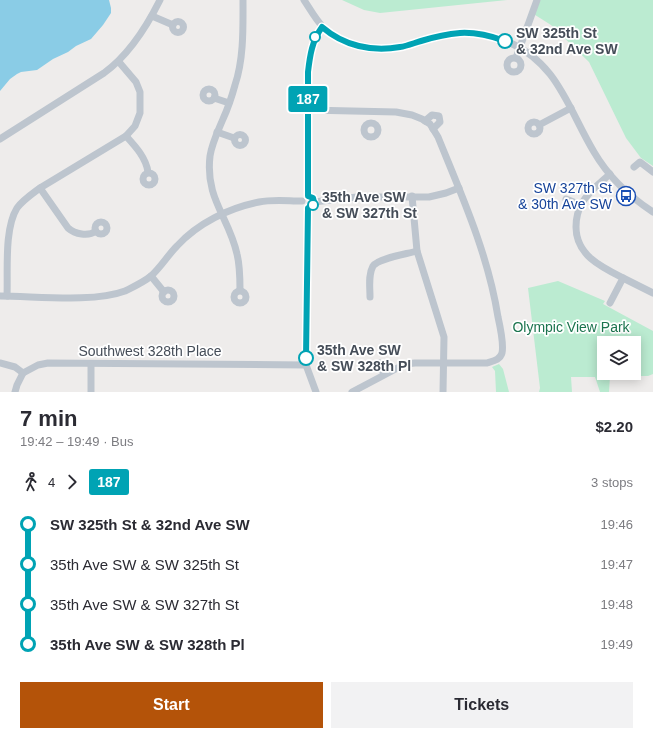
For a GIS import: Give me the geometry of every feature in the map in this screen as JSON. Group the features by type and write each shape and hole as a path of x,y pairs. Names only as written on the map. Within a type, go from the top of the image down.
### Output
{"street":[{"path":"0,139 119,62 152,16 160,0"},
{"path":"240,290 240,271 237,254 230,233 211,189 210,156 217,132 236,83 240,63 243,0"},
{"path":"304,0 322,27 335,37 350,44 365,48 382,49 401,47 444,34 462,32 492,37 520,48 534,57 556,81 594,153 610,174 638,202 653,212"},
{"path":"516,58 536,0"},
{"path":"152,16 173,25"},
{"path":"308,196 308,72 310,52 316,35 322,27"},
{"path":"119,62 140,89 141,107 135,126 126,136 40,188 22,202 14,213 8,237 4,296 78,297 107,295 124,291 151,276 186,236 209,221 232,210 260,202 302,201"},
{"path":"214,98 228,104"},
{"path":"539,125 571,108"},
{"path":"308,110 396,112 412,115 429,124 438,137 473,223 491,280 500,326 502,352 500,357 494,361 487,363 405,364 352,392"},
{"path":"371,112 371,123"},
{"path":"432,115 439,116 440,122 429,124 432,115"},
{"path":"217,132 234,138"},
{"path":"126,136 142,155 148,172"},
{"path":"634,167 640,162 653,172"},
{"path":"610,174 593,190 581,205 577,215 576,235 580,246 585,253 605,269 653,293"},
{"path":"40,188 68,228 82,234 93,233 96,231"},
{"path":"308,208 313,205 314,202 357,197 429,197 459,188"},
{"path":"302,201 304,197 308,196"},
{"path":"308,196 313,198 314,202"},
{"path":"412,196 417,251 444,337 443,392"},
{"path":"566,199 581,205"},
{"path":"302,201 304,206 308,208"},
{"path":"308,208 306,365 316,392"},
{"path":"370,297 370,276 374,265 382,260 417,251"},
{"path":"151,276 164,292"},
{"path":"610,303 623,278"},
{"path":"0,363 15,367 23,373 15,392"},
{"name":"Southwest 328th Place","path":"23,373 38,365 48,363 306,365"},
{"path":"91,364 91,392"},
{"path":"379,364 384,374"}],"green space":[{"path":"342,0 507,0 380,13 364,10"},
{"path":"537,0 653,0 653,166 641,158 626,138 589,62 551,25 532,13"},
{"name":"Olympic View Park","path":"558,281 605,301 603,304 653,331 653,374 641,376 641,336 597,336 597,380 610,380 609,392 600,392 595,377 571,377 572,392 539,392 540,388 528,288"},
{"name":"Olympic View Park","path":"499,364 503,369 509,392 496,392 495,371 492,367"}],"water":[{"path":"0,0 109,0 111,13 91,39 53,59 37,70 17,74 10,79 0,91"}],"bus line":[{"name":"187","path":"306,358 308,208 314,204 313,198 308,196 308,72 310,52 316,35 322,27 335,37 350,44 365,48 382,49 401,47 444,34 462,32 492,37 505,41"}],"place":[{"name":"SW 325th St & 32nd Ave SW","path":"505,41"},
{"name":"SW 327th St & 30th Ave SW","path":"626,196"},
{"name":"35th Ave SW & SW 327th St","path":"313,205"},
{"name":"35th Ave SW & SW 328th Pl","path":"306,358"}]}
